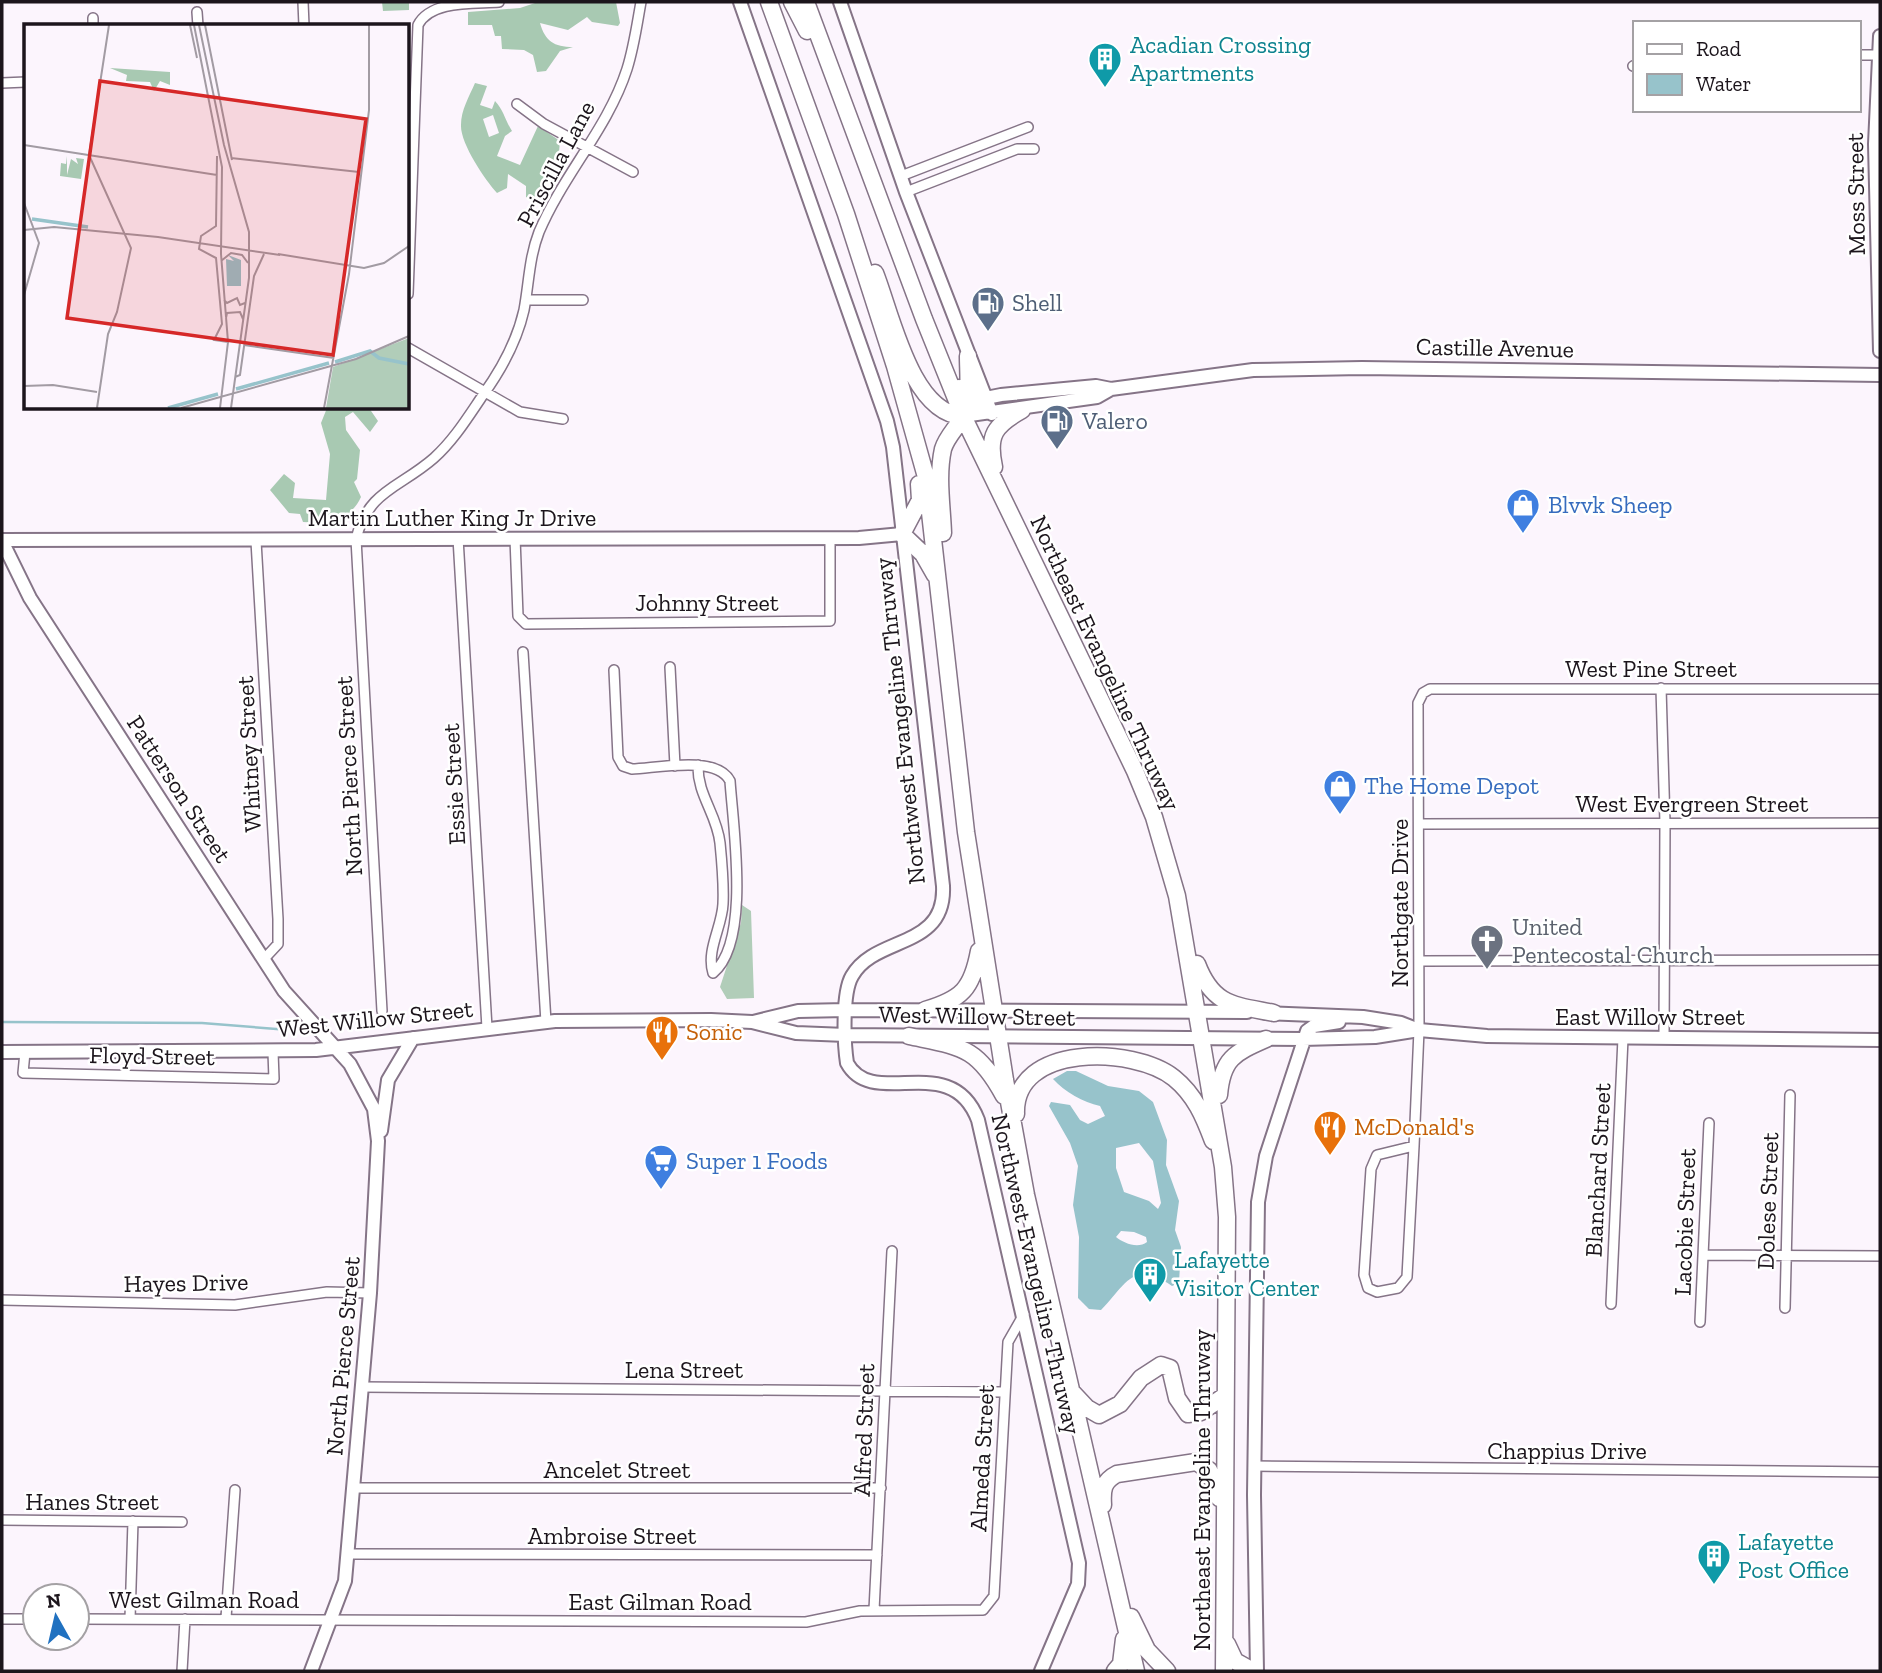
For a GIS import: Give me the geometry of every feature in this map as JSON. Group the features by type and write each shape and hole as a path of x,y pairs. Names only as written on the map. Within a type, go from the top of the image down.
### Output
{"highway":[{"name":"Northwest Evangeline Thruway","path":"769,2 846,214 926,477 966,832 1010,1110 1070,1390 1136,1671"},
{"path":"792,2 827,63"},
{"name":"Northeast Evangeline Thruway","path":"806,2 947,378 1140,782 1173,877 1186,937 1216,1118 1227,1217 1223,1397 1224,1671"},
{"path":"846,214 863,242 915,381 933,403 955,415 963,416"},
{"path":"948,668 940,471 944,448 951,431 963,416 968,356"},
{"path":"947,378 989,406"},
{"path":"1000,493 990,447 1002,422 1022,410"},
{"path":"918,454 920,500 902,534 923,554 939,581"},
{"path":"1186,937 1212,993 1229,1004 1274,1013"},
{"path":"925,1010 946,1003 962,993 974,976 982,938"},
{"path":"909,1036 962,1047 991,1073 1010,1110"},
{"path":"1216,1118 1221,1075 1230,1059 1266,1039"},
{"path":"1016,1142 1015,1104 1020,1090 1036,1070 1060,1060 1129,1059 1154,1066 1175,1078 1190,1094 1199,1105 1223,1167"},
{"path":"1070,1390 1087,1408 1099,1415 1120,1404 1141,1378 1161,1365 1171,1368 1177,1398 1188,1414 1201,1412 1223,1397"},
{"path":"1104,1529 1103,1496 1108,1479 1128,1471 1196,1462 1209,1470 1223,1514"},
{"path":"1110,1552 1139,1636 1147,1650 1167,1671"},
{"path":"1115,1671 1121,1664 1124,1648 1124,1616"},
{"path":"1224,1637 1235,1661 1255,1671"}],"street":[{"path":"303,2 304,24"},
{"path":"410,235 417,29 424,15 442,6 499,2"},
{"name":"Priscilla Lane","path":"356,539 361,519 371,505 442,450 485,393 514,341 526,300 527,277 538,235 627,70 641,2"},
{"name":"Northwest Evangeline Thruway","path":"740,2 880,397 892,447 943,892 938,915 927,928 864,962 853,973 847,989 847,1063 856,1075 876,1082 947,1085 958,1090 972,1104 978,1120 1079,1563 1078,1584 1041,1671"},
{"path":"840,2 906,192 989,406 963,416"},
{"path":"197,12 198,24"},
{"name":"Moss Street","path":"1880,36 1875,144 1880,351"},
{"path":"1861,55 1878,55"},
{"path":"2,83 24,82"},
{"path":"517,104 585,148 633,172"},
{"path":"901,176 1028,127"},
{"path":"906,192 1017,149 1034,149"},
{"path":"526,300 583,300"},
{"path":"410,349 485,393 530,415 563,419"},
{"name":"Castille Avenue","path":"989,406 1074,388 1111,389 1253,370 1362,368 1880,375"},
{"name":"Castille Avenue","path":"989,406 1022,410 1097,397 1111,389"},
{"name":"Martin Luther King Jr Drive","path":"2,540 830,538 902,534"},
{"name":"Essie Street","path":"458,538 487,1028"},
{"name":"Johnny Street","path":"515,538 518,618 526,624 830,621 830,538"},
{"name":"North Pierce Street","path":"356,539 382,1011"},
{"name":"Patterson Street","path":"2,540 30,598 264,959 296,1006 337,1049"},
{"name":"Whitney Street","path":"256,541 278,919 278,944 264,959"},
{"path":"523,652 546,1022"},
{"path":"670,667 676,766"},
{"path":"614,670 620,763 632,769 698,765 716,766 722,769 730,780 736,922 723,965 713,973 710,961 723,905 720,845 715,817 699,786 698,765"},
{"path":"1661,688 1665,823 1664,1038"},
{"name":"West Pine Street","path":"1423,693 1430,689 1880,689"},
{"name":"Northgate Drive","path":"1414,1146 1377,1156 1371,1169 1364,1275 1368,1288 1373,1291 1398,1288 1407,1278 1414,1146 1419,1030 1419,703 1423,693"},
{"name":"West Evergreen Street","path":"1419,824 1880,823"},
{"path":"720,845 733,844"},
{"path":"720,919 736,922"},
{"path":"1420,961 1880,960"},
{"name":"West Willow Street","path":"2,1052 273,1052 337,1049 546,1022 752,1022 798,1011 1199,1012"},
{"name":"East Willow Street","path":"1199,1012 1363,1017 1401,1023 1419,1030"},
{"path":"1255,1671 1254,1466 1258,1202 1266,1156 1303,1039 1314,1026 1363,1017"},
{"name":"West Willow Street","path":"752,1022 796,1033 846,1035 1203,1039"},
{"name":"East Willow Street","path":"1203,1039 1375,1037 1419,1030 1487,1036 1880,1040"},
{"path":"378,1141 388,1080 413,1038"},
{"name":"Blanchard Street","path":"1612,1304 1623,1038"},
{"name":"North Pierce Street","path":"311,1671 343,1588 370,1293 378,1141 374,1109 364,1085 337,1049"},
{"name":"Floyd Street","path":"25,1052 23,1073 274,1079 273,1052"},
{"name":"Dolese Street","path":"1785,1308 1790,1096"},
{"name":"Lacobie Street","path":"1700,1322 1709,1123"},
{"name":"Alfred Street","path":"874,1610 891,1251"},
{"path":"1703,1255 1880,1256"},
{"name":"Hayes Drive","path":"2,1300 234,1306 318,1292 370,1293"},
{"name":"Almeda Street","path":"988,1606 994,1596 1008,1342 1010,1333 1024,1314"},
{"name":"Lena Street","path":"362,1387 1005,1392"},
{"name":"Chappius Drive","path":"1254,1466 1880,1472"},
{"name":"Ancelet Street","path":"354,1488 881,1488"},
{"path":"226,1618 235,1490"},
{"name":"Hanes Street","path":"2,1520 182,1522"},
{"path":"130,1619 133,1521"},
{"name":"Ambroise Street","path":"347,1555 877,1555"},
{"name":"East Gilman Road","path":"330,1619 806,1622 850,1612 973,1612 988,1606"},
{"path":"2,1619 21,1619"},
{"name":"West Gilman Road","path":"91,1619 330,1619"},
{"path":"182,1671 185,1619"}],"green space":[{"path":"382,2 409,2 409,10 383,11"},
{"path":"538,2 616,2 620,23 618,26 592,22 587,17 568,30 540,23 551,42 573,47 560,51 546,71 537,72 533,55 524,50 502,49 501,36 495,36 492,25 468,25 468,12 520,8"},
{"path":"475,83 487,86 480,105 492,109 495,101 512,131 505,136 497,156 520,165 538,126 560,141 559,152 563,160 553,182 546,181 533,201 526,197 526,186 508,174 507,188 497,193 469,151 462,133 461,119","holes":["493,115 499,133 489,137 483,119"]},
{"path":"326,410 370,410 378,421 370,432 353,412 345,417 346,430 360,450 357,479 354,482 361,497 340,524 303,522 300,514 289,513 270,490 284,474 295,483 293,498 326,500 330,454 321,423"},
{"path":"742,905 751,911 754,998 727,999 720,987 741,923"}],"water":[{"path":"1067,1071 1076,1071 1108,1086 1139,1091 1153,1102 1167,1140 1166,1165 1179,1201 1175,1230 1181,1247 1179,1283 1172,1286 1158,1278 1139,1275 1124,1284 1101,1310 1089,1309 1078,1298 1079,1237 1073,1205 1078,1166 1070,1143 1049,1106 1051,1102 1070,1105 1080,1120 1088,1124 1105,1116 1100,1106 1075,1096 1053,1079","holes":["1139,1143 1153,1161 1161,1203 1158,1209 1149,1201 1124,1192 1116,1168 1116,1148","1121,1231 1146,1237 1147,1242 1139,1245 1127,1243 1116,1237"]}],"waterway":[{"path":"2,1022 202,1023 289,1030"}],"place":[{"name":"Acadian Crossing Apartments","path":"1105,89"},
{"name":"Shell","path":"988,333"},
{"name":"Valero","path":"1057,451"},
{"name":"Blvvk Sheep","path":"1523,535"},
{"name":"The Home Depot","path":"1340,816"},
{"name":"United Pentecostal Church","path":"1487,971"},
{"name":"Sonic","path":"662,1062"},
{"name":"McDonald's","path":"1330,1157"},
{"name":"Super 1 Foods","path":"661,1191"},
{"name":"Lafayette Visitor Center","path":"1150,1304"},
{"name":"Lafayette Post Office","path":"1714,1586"}]}
